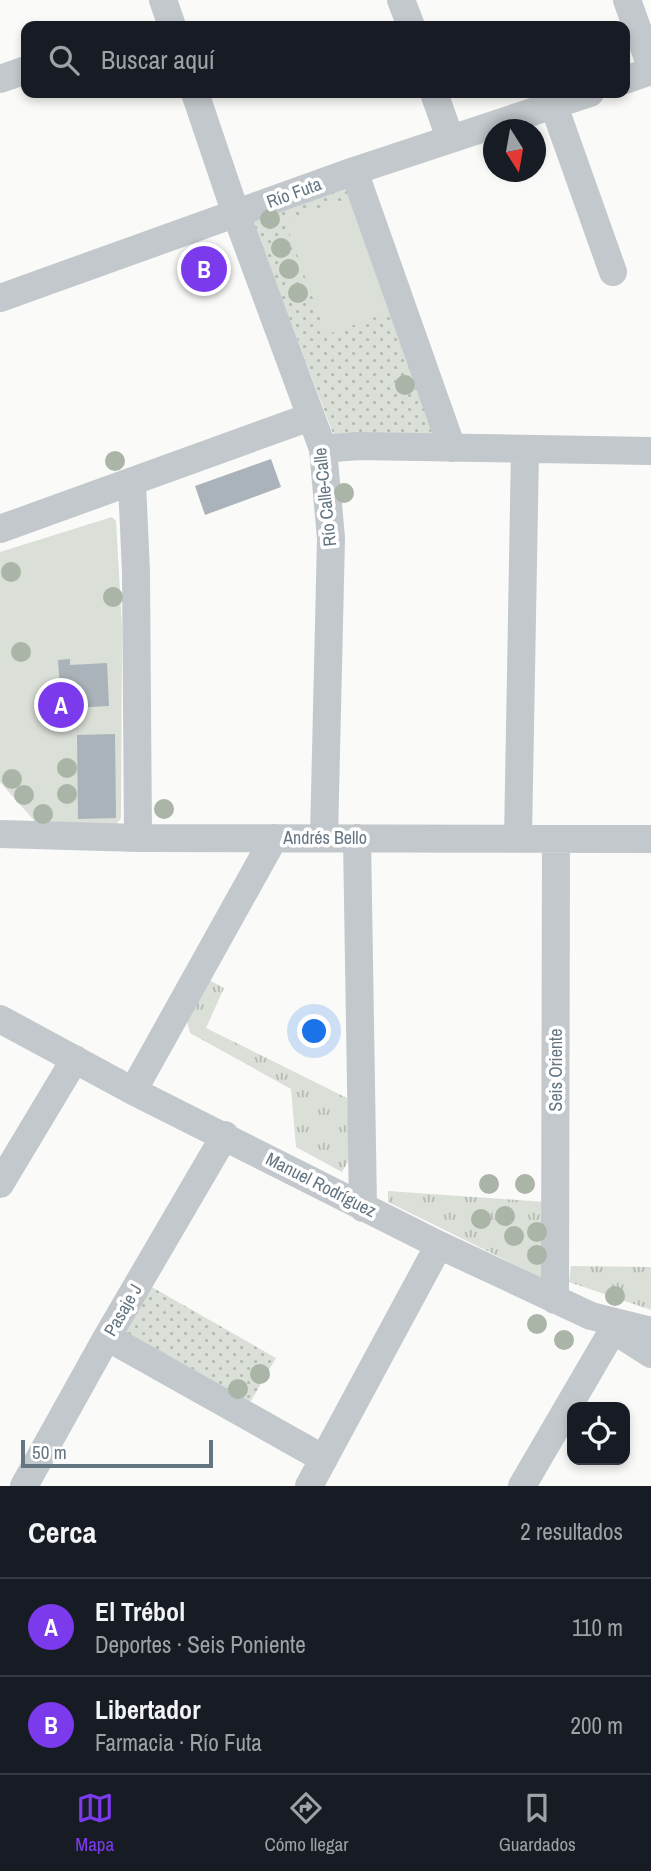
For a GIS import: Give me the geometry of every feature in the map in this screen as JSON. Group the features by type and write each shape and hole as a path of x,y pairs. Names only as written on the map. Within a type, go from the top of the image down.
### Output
{"street":[{"path":"401,0 409,21"},
{"path":"627,0 651,69 630,78"},
{"path":"0,79 21,72"},
{"name":"Río Calle-Calle","path":"197,98 236,214 323,449 331,538 324,838"},
{"path":"436,98 450,138"},
{"name":"Río Futa","path":"0,298 354,171 576,98"},
{"path":"554,106 613,272"},
{"path":"354,171 452,448"},
{"path":"0,529 310,417"},
{"path":"323,449 358,446 651,451"},
{"path":"518,839 525,450"},
{"path":"132,483 136,572 138,838"},
{"name":"Andrés Bello","path":"0,834 138,838 651,839"},
{"path":"133,1091 274,838"},
{"path":"357,838 363,1208"},
{"name":"Seis Oriente","path":"555,1300 556,839"},
{"name":"Manuel Rodríguez","path":"0,1019 133,1091 439,1245 602,1323 651,1331"},
{"path":"0,1184 75,1059"},
{"name":"Pasaje J","path":"24,1486 225,1135"},
{"path":"309,1486 439,1245"},
{"path":"522,1486 602,1323 651,1354"},
{"path":"107,1337 324,1459"}],"green space":[{"path":"349,183 437,440 335,439 251,216"},
{"path":"349,198 390,312 326,335 285,221"},
{"path":"112,517 116,521 122,627 121,818 114,827 39,826 0,782 0,552"},
{"path":"207,979 224,988 206,1028 347,1098 350,1158 342,1172 296,1147 291,1089 190,1033 186,1017"},
{"path":"388,1191 546,1202 544,1279 388,1202"},
{"path":"571,1266 651,1267 651,1310 569,1282"},
{"path":"150,1286 276,1358 248,1406 127,1339 125,1331"}],"building":[{"path":"271,459 281,487 205,515 195,486"},
{"path":"70,659 70,665 107,663 109,706 72,708 71,689 60,689 58,660"},
{"path":"115,734 116,818 78,819 77,735"}],"place":[{"name":"Libertador","path":"204,269"},
{"name":"El Trébol","path":"61,705"}]}
